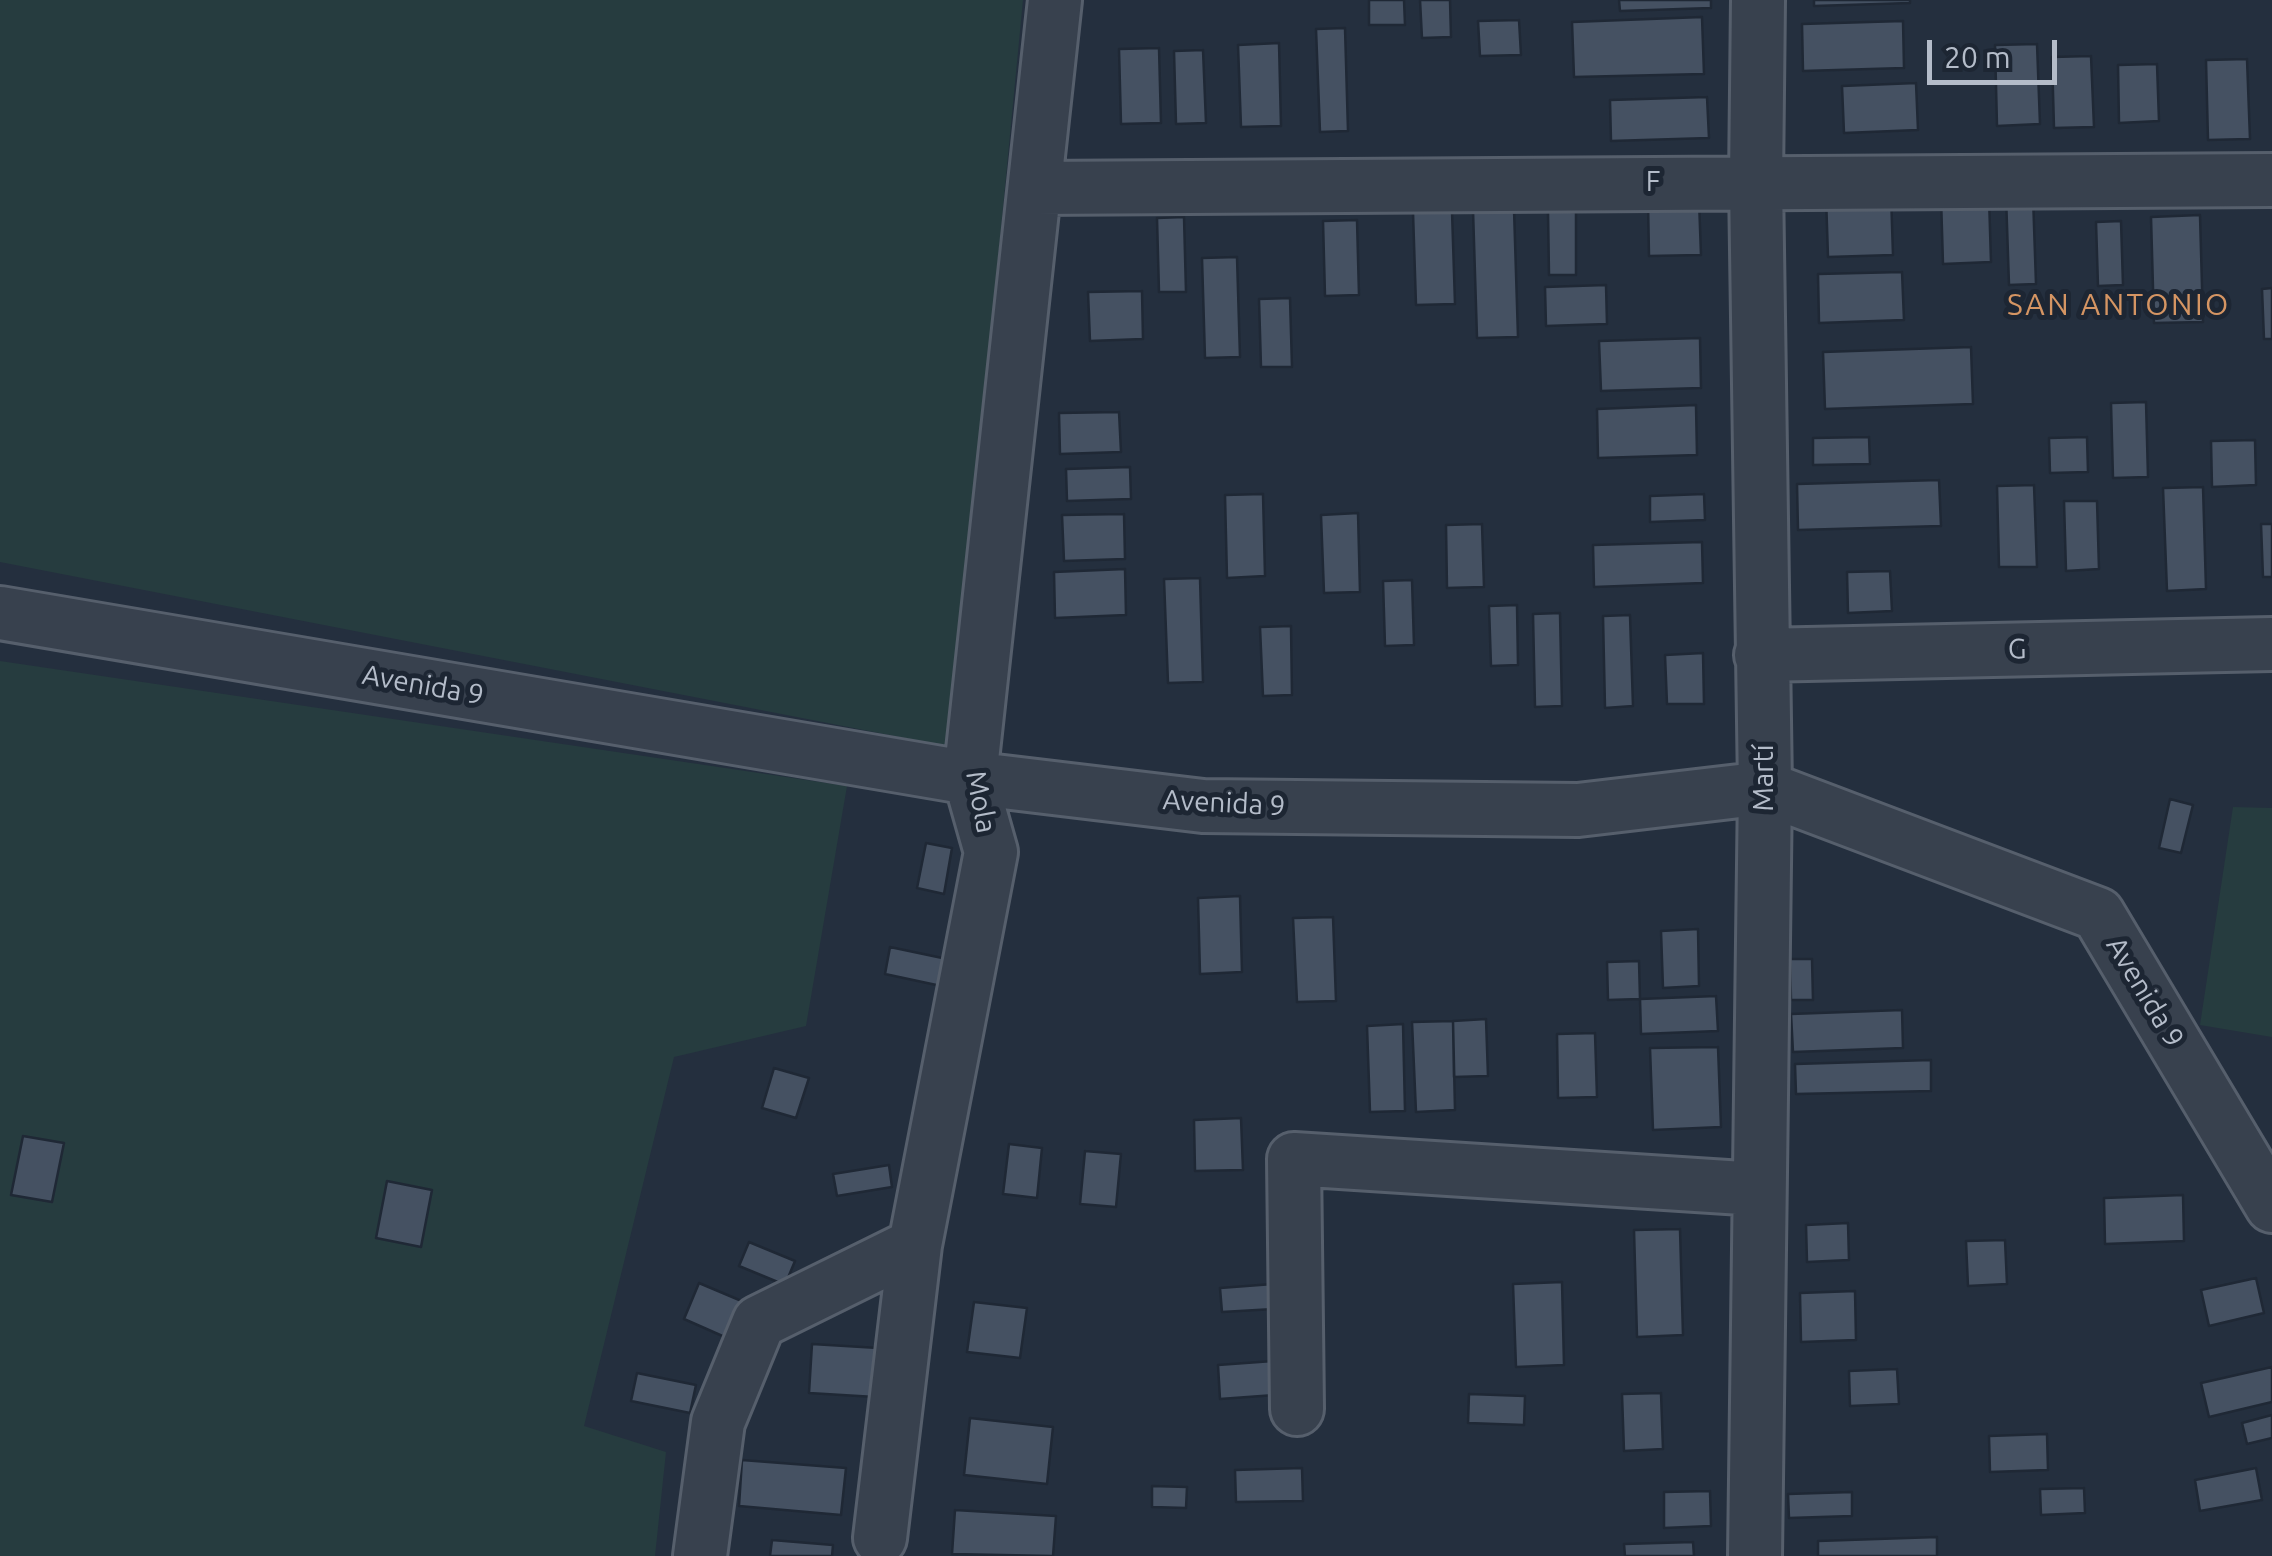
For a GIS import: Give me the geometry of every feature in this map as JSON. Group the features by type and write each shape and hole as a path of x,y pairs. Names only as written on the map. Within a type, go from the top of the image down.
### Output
{"street":[{"name":"Mola","path":"880,1538 916,1245 991,852 970,778 1055,0"},
{"name":"Martí","path":"1754,1556 1764,788 1756,182 1758,0"},
{"name":"F","path":"1035,188 2272,180"},
{"name":"Avenida 9","path":"0,613 970,778 1203,806 1578,810 1764,788 2098,914 2272,1206"},
{"name":"G","path":"1762,655 2272,644"},
{"path":"1297,1409 1294,1159 1758,1188"},
{"path":"700,1556 718,1422 759,1322 916,1245"}],"green space":[{"path":"0,0 1023,0 951,747 0,562"},
{"path":"0,661 847,786 806,1026 674,1057 584,1426 666,1452 655,1556 0,1556"},
{"path":"2233,807 2272,808 2272,1037 2200,1025"}],"building":[{"path":"1369,0 1404,0 1405,25 1369,25"},
{"path":"1420,0 1450,0 1451,37 1422,38"},
{"path":"1619,0 1711,0 1711,8 1620,11"},
{"path":"1814,0 1910,0 1910,3 1814,6"},
{"path":"1702,17 1704,74 1574,77 1572,22"},
{"path":"1519,20 1521,55 1480,56 1478,21"},
{"path":"1903,21 1904,68 1803,71 1802,24"},
{"path":"1345,28 1348,131 1320,132 1316,29"},
{"path":"1279,43 1281,126 1241,127 1238,45"},
{"path":"2037,44 2040,124 1997,126 1995,45"},
{"path":"1159,48 1161,123 1121,124 1119,49"},
{"path":"1203,50 1206,123 1176,124 1174,51"},
{"path":"2091,56 2094,127 2054,128 2052,57"},
{"path":"2247,59 2250,139 2208,140 2206,60"},
{"path":"2157,64 2159,121 2119,123 2118,65"},
{"path":"1916,83 1918,130 1844,133 1842,86"},
{"path":"1707,97 1709,138 1611,141 1610,100"},
{"path":"1891,194 1893,255 1828,257 1826,196"},
{"path":"2006,196 2033,196 2036,284 2009,285"},
{"path":"1989,197 1991,262 1943,264 1941,198"},
{"path":"1699,200 1701,255 1649,256 1648,202"},
{"path":"1514,209 1518,337 1477,338 1473,210"},
{"path":"1452,211 1455,304 1416,305 1413,212"},
{"path":"1548,211 1576,212 1576,275 1549,275"},
{"path":"2200,215 2203,322 2154,323 2151,217"},
{"path":"1184,217 1186,292 1159,292 1157,218"},
{"path":"1357,220 1359,295 1325,296 1323,221"},
{"path":"2121,221 2123,285 2098,286 2096,222"},
{"path":"1237,257 1240,357 1205,358 1202,258"},
{"path":"1902,272 1904,320 1819,323 1818,274"},
{"path":"1606,285 1607,324 1546,326 1545,287"},
{"path":"2272,288 2272,339 2264,339 2262,289"},
{"path":"1142,291 1143,339 1090,341 1088,292"},
{"path":"1290,298 1292,367 1261,367 1259,299"},
{"path":"1700,338 1701,388 1601,391 1599,341"},
{"path":"1971,347 1973,404 1825,409 1823,352"},
{"path":"2146,402 2148,477 2113,478 2111,403"},
{"path":"1696,405 1697,455 1598,458 1597,409"},
{"path":"1119,412 1121,452 1060,454 1059,413"},
{"path":"1869,437 1870,464 1813,465 1813,438"},
{"path":"2087,437 2088,472 2050,473 2049,438"},
{"path":"2255,440 2256,485 2212,487 2211,441"},
{"path":"1130,467 1131,499 1067,501 1066,469"},
{"path":"1939,480 1941,526 1798,530 1797,484"},
{"path":"2034,485 2037,567 1999,567 1997,486"},
{"path":"2203,487 2206,589 2167,591 2163,488"},
{"path":"1263,494 1265,576 1227,578 1225,495"},
{"path":"1704,494 1705,520 1650,522 1650,496"},
{"path":"2064,501 2097,501 2099,569 2066,571"},
{"path":"1358,513 1360,592 1324,593 1321,515"},
{"path":"1124,514 1125,559 1064,561 1062,515"},
{"path":"1482,524 1484,587 1447,588 1446,525"},
{"path":"2261,524 2272,524 2272,577 2263,577"},
{"path":"1702,542 1703,583 1594,587 1593,545"},
{"path":"1125,569 1126,615 1055,618 1054,572"},
{"path":"1890,571 1892,611 1848,613 1847,572"},
{"path":"1200,578 1203,682 1168,683 1164,579"},
{"path":"1412,580 1414,645 1385,646 1383,581"},
{"path":"1517,605 1518,665 1491,666 1489,606"},
{"path":"1560,613 1562,706 1535,707 1533,614"},
{"path":"1630,615 1633,706 1605,708 1603,616"},
{"path":"1291,626 1292,695 1263,696 1260,627"},
{"path":"1703,653 1704,704 1667,704 1665,655"},
{"path":"2170,799 2193,805 2181,853 2159,848"},
{"path":"926,843 952,848 944,894 917,888"},
{"path":"1240,896 1242,972 1200,974 1198,898"},
{"path":"1333,917 1336,1001 1297,1002 1293,918"},
{"path":"1698,929 1699,986 1663,988 1661,931"},
{"path":"890,947 947,959 941,986 885,974"},
{"path":"1790,959 1812,959 1813,1000 1791,1000"},
{"path":"1639,961 1640,999 1608,1000 1607,962"},
{"path":"1716,996 1718,1031 1641,1034 1640,999"},
{"path":"1902,1010 1903,1048 1793,1052 1791,1014"},
{"path":"1486,1019 1488,1076 1454,1077 1453,1021"},
{"path":"1453,1021 1455,1110 1416,1112 1412,1022"},
{"path":"1403,1024 1405,1111 1370,1112 1367,1026"},
{"path":"1595,1033 1597,1097 1558,1098 1557,1034"},
{"path":"1718,1047 1721,1127 1653,1130 1650,1048"},
{"path":"1931,1060 1931,1091 1796,1094 1795,1064"},
{"path":"774,1068 809,1078 796,1118 762,1108"},
{"path":"1241,1118 1243,1170 1195,1171 1194,1120"},
{"path":"23,1136 64,1143 52,1202 11,1195"},
{"path":"1009,1144 1042,1148 1037,1198 1003,1194"},
{"path":"1085,1151 1121,1154 1116,1207 1080,1204"},
{"path":"889,1165 892,1187 837,1196 833,1174"},
{"path":"387,1181 432,1190 421,1247 376,1238"},
{"path":"2183,1195 2184,1241 2105,1244 2104,1198"},
{"path":"1848,1223 1849,1260 1807,1262 1806,1225"},
{"path":"1680,1229 1683,1335 1637,1337 1634,1230"},
{"path":"2005,1240 2007,1284 1968,1286 1966,1241"},
{"path":"749,1242 795,1261 785,1285 739,1266"},
{"path":"2256,1278 2264,1313 2209,1326 2201,1290"},
{"path":"1562,1282 1564,1365 1516,1367 1513,1284"},
{"path":"699,1283 744,1302 727,1338 684,1319"},
{"path":"1273,1284 1274,1309 1222,1312 1220,1288"},
{"path":"1855,1291 1856,1340 1801,1342 1800,1293"},
{"path":"974,1302 1027,1308 1020,1358 967,1352"},
{"path":"812,1344 878,1348 875,1397 809,1393"},
{"path":"1273,1361 1275,1395 1220,1399 1218,1365"},
{"path":"2272,1367 2272,1402 2209,1417 2201,1383"},
{"path":"1897,1369 1899,1404 1850,1406 1849,1371"},
{"path":"637,1373 696,1385 690,1413 631,1401"},
{"path":"1661,1393 1663,1449 1624,1451 1622,1394"},
{"path":"1469,1394 1525,1396 1524,1425 1468,1423"},
{"path":"2272,1415 2272,1438 2247,1444 2242,1423"},
{"path":"970,1418 1053,1427 1047,1484 964,1475"},
{"path":"2047,1434 2048,1470 1990,1472 1989,1436"},
{"path":"742,1460 846,1468 841,1515 739,1506"},
{"path":"1302,1468 1303,1501 1236,1502 1235,1470"},
{"path":"2256,1468 2262,1500 2200,1511 2195,1480"},
{"path":"1152,1486 1187,1487 1186,1508 1152,1507"},
{"path":"2084,1488 2085,1513 2041,1515 2040,1489"},
{"path":"1710,1491 1711,1526 1664,1528 1664,1492"},
{"path":"1852,1492 1852,1516 1789,1518 1788,1494"},
{"path":"955,1510 1056,1516 1053,1556 952,1554"},
{"path":"1937,1537 1937,1556 1818,1556 1818,1541"},
{"path":"772,1540 833,1545 832,1556 770,1556"},
{"path":"1693,1542 1694,1556 1625,1556 1624,1544"}],"district":[{"name":"SAN ANTONIO","path":"2119,305"}]}
